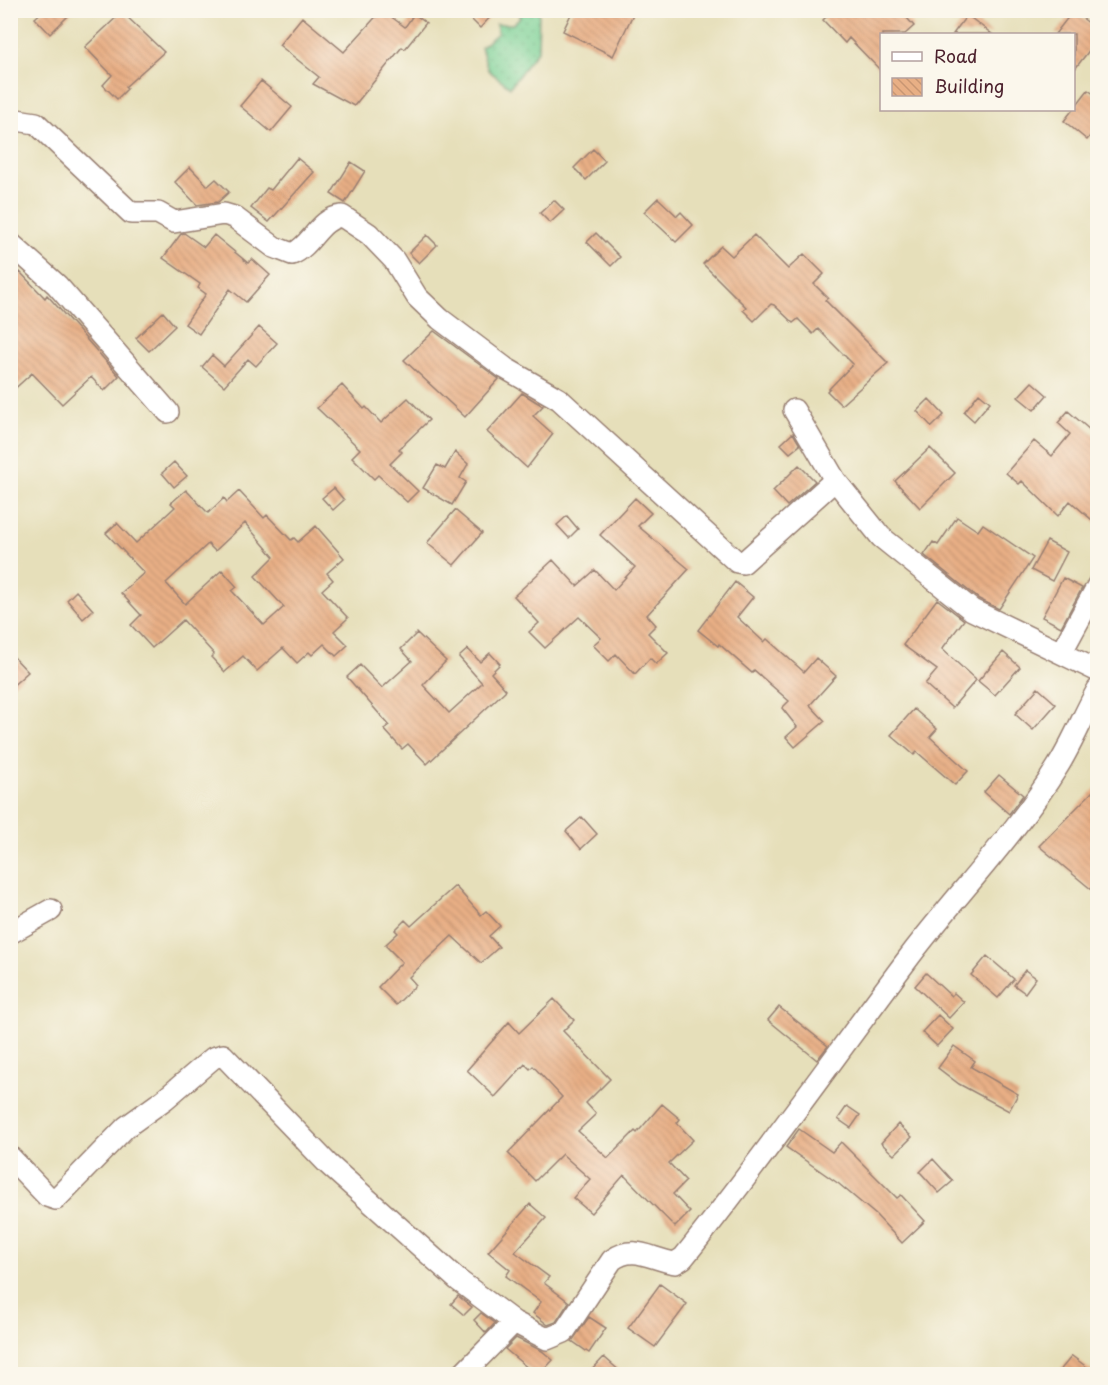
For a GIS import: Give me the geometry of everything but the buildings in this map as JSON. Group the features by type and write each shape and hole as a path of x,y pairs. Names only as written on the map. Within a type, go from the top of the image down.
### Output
{"street":[{"path":"10,119 36,123 131,213 158,213 174,222 224,214 234,218 274,247 292,254 328,221 342,216 369,234 394,260 417,297 440,319 505,368 559,399 737,562 743,563 836,480"},
{"path":"10,243 57,285 168,412"},
{"path":"794,410 836,480 880,537 972,609 1098,671"},
{"path":"1061,653 1098,585"},
{"path":"10,1157 47,1196 56,1199 126,1127 165,1100 213,1058 223,1054 328,1164 458,1280 514,1322 547,1339 557,1337 564,1332 612,1260 623,1252 633,1251 675,1263 683,1258 743,1184 825,1068 926,935 1008,834 1058,766 1098,689"},
{"path":"10,933 51,910"},
{"path":"463,1374 514,1322"}],"green space":[{"path":"517,11 539,11 538,50 510,87 488,70 481,47 498,33 496,24 513,24 521,16"}]}
